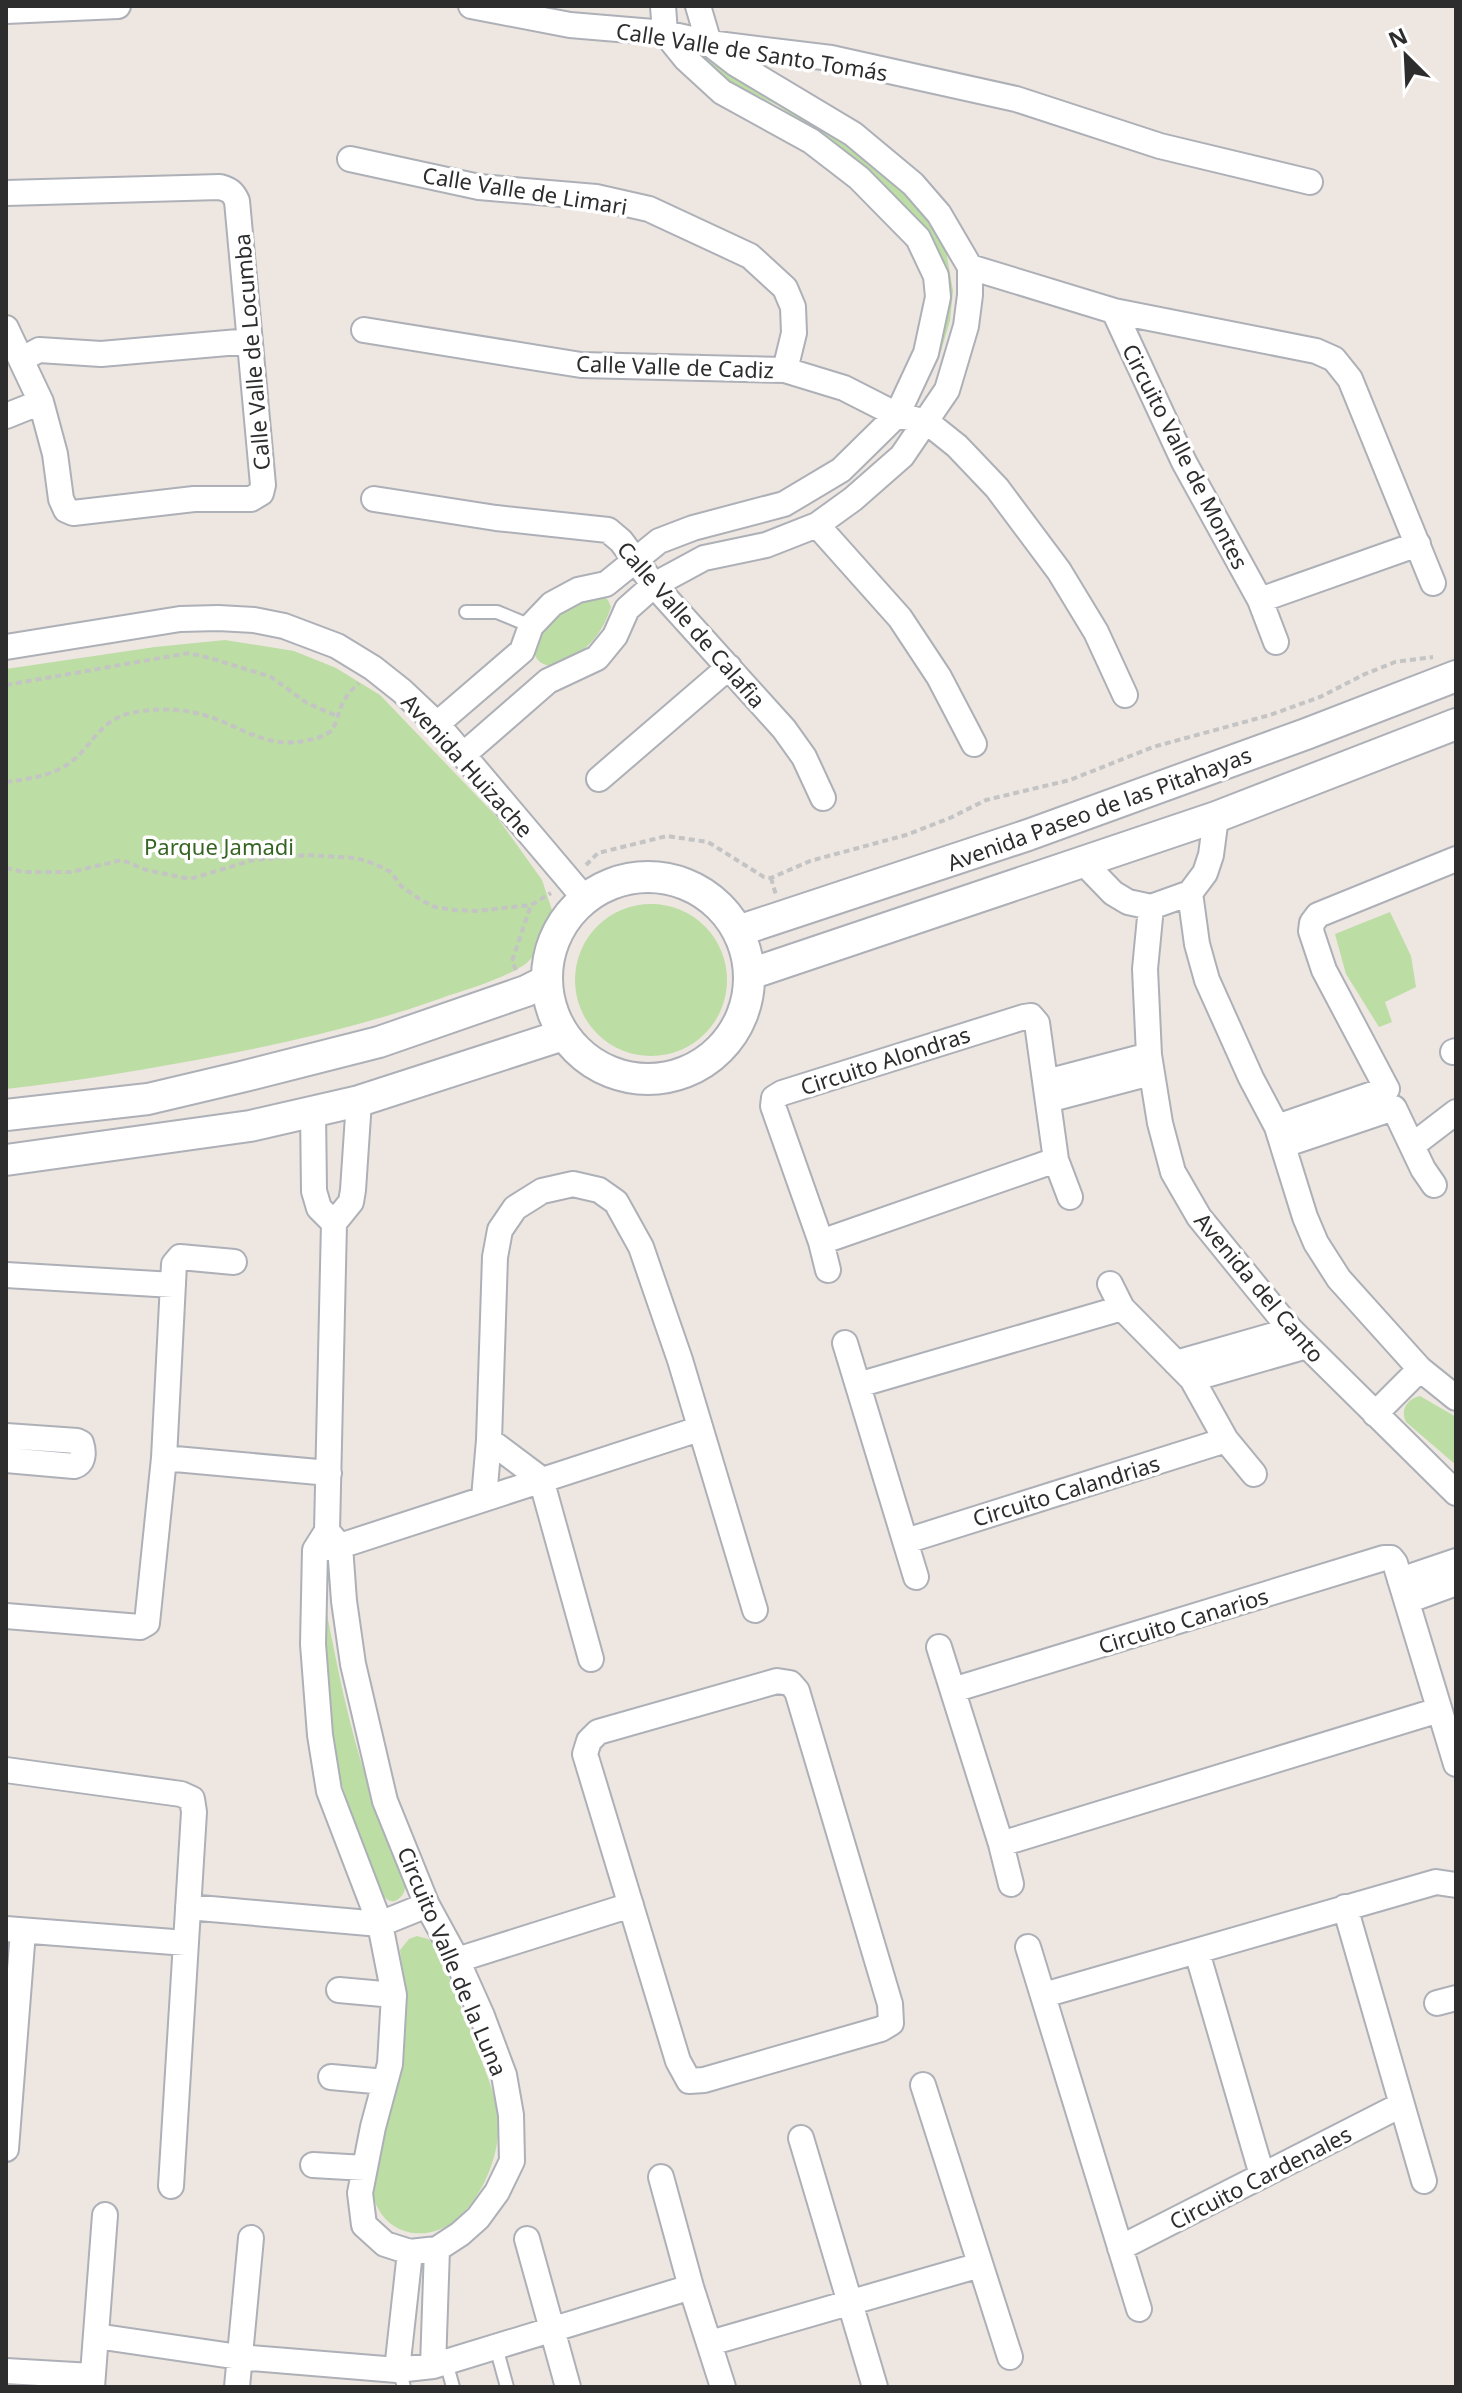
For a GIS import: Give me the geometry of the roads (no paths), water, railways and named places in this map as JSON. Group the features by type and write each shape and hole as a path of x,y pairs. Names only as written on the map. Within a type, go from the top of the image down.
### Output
{"street":[{"path":"6,11 118,6"},
{"name":"Calle Valle de Santo Tomás","path":"471,6 570,25 665,33 709,43 831,58 1016,99 1160,146 1310,182"},
{"path":"437,724 522,651 531,626 552,604 578,590 606,584 659,541 693,528 784,504 841,470 897,415 926,353 938,297 936,276 918,238 859,178 811,141 722,92 686,59 665,33 663,6"},
{"path":"463,755 548,681 597,658 615,636 627,609 654,585 704,558 766,545 817,525 853,499 902,456 947,390 966,326 970,267 939,214 913,184 853,134 736,64 709,43 698,6"},
{"name":"Calle Valle de Limari","path":"350,159 479,187 596,197 649,209 750,256 785,288 793,307 794,333 785,370"},
{"name":"Calle Valle de Locumba","path":"6,193 220,187 230,190 237,201 263,485 261,493 251,499 194,499 73,513 66,510 41,402 6,328"},
{"name":"Circuito Valle de Montes","path":"970,267 1114,311 1316,351 1334,359 1350,379 1433,583"},
{"name":"Circuito Valle de Montes","path":"1114,311 1184,462 1260,600 1276,642"},
{"name":"Calle Valle de Cadiz","path":"364,330 581,365 785,370 844,388 897,415 927,422 957,446 997,488 1059,571 1096,632 1125,695"},
{"path":"22,359 39,350 101,354 250,341"},
{"path":"6,416 41,402"},
{"name":"Calle Valle de Calafia","path":"374,499 496,518 608,530 621,541 654,585 784,729 804,757 823,798"},
{"path":"817,525 900,618 939,677 974,744"},
{"path":"1260,600 1418,544"},
{"path":"606,584 627,609"},
{"name":"Avenida Huizache","path":"8,639 180,619 218,618 284,626 337,646 373,668 437,724 578,890"},
{"path":"522,651 548,681"},
{"name":"Avenida Paseo de las Pitahayas","path":"738,931 1028,835 1306,734 1448,666"},
{"path":"599,779 729,667"},
{"name":"Avenida Paseo de las Pitahayas","path":"750,974 1216,817 1456,724"},
{"path":"1083,862 1113,893 1128,902 1151,907 1190,893 1205,873 1211,855 1216,817"},
{"path":"1281,1136 1387,1089 1324,970 1311,931 1312,923 1318,915 1456,859"},
{"path":"6,1115 148,1099 241,1077 379,1042 536,986 558,929 575,907 578,890 596,891 624,879 655,877 685,884 712,899 738,931 745,946 750,974 746,1006 732,1036 709,1060 680,1075 647,1080 615,1075 585,1060 563,1035 536,986"},
{"path":"1190,893 1197,944 1207,980 1281,1136 1316,1243 1339,1279 1420,1369 1456,1398"},
{"name":"Avenida del Canto","path":"1151,907 1145,969 1150,1064 1160,1123 1173,1172 1199,1217 1299,1338 1456,1493"},
{"name":"Circuito Alondras","path":"828,1270 773,1106 774,1098 1024,1017 1031,1016 1037,1023 1056,1160 1070,1197"},
{"path":"6,1160 250,1126 359,1101 563,1035"},
{"path":"1047,1091 1150,1064"},
{"path":"241,1077 250,1126"},
{"name":"Circuito Valle de la Luna","path":"328,1542 344,1601 353,1664 385,1801 427,1905 457,1960 482,2016 504,2075 511,2115 512,2161 497,2192 478,2218 437,2249 410,2252 385,2244 364,2225 360,2193 390,2064 394,1995 380,1924 329,1791 320,1735 313,1644 328,1542 334,1223 351,1202 359,1101"},
{"path":"1281,1136 1394,1108 1434,1185"},
{"path":"313,1111 316,1201 334,1223"},
{"path":"1413,1145 1456,1112"},
{"path":"313,1147 356,1143"},
{"path":"821,1242 1056,1160"},
{"path":"484,1498 495,1257 500,1230 515,1208 542,1191 573,1184 599,1190 616,1202 641,1247 680,1360 755,1610"},
{"path":"6,1616 140,1627 147,1623 164,1458 174,1264 180,1257 234,1262"},
{"path":"6,1275 173,1285"},
{"path":"1110,1284 1122,1308 1184,1371 1226,1440 1254,1474"},
{"path":"858,1385 1122,1308"},
{"path":"1184,1371 1299,1338"},
{"path":"845,1343 916,1577"},
{"path":"1375,1414 1420,1369"},
{"path":"328,1542 484,1498 699,1429"},
{"path":"6,1436 77,1441 83,1447 82,1460 74,1466 6,1460"},
{"path":"489,1440 541,1479 591,1659"},
{"name":"Circuito Calandrias","path":"906,1541 1226,1440"},
{"path":"164,1458 329,1473"},
{"name":"Circuito Canarios","path":"953,1690 1384,1558 1391,1558 1395,1563 1404,1590"},
{"path":"1404,1590 1456,1561"},
{"path":"1404,1590 1456,1583"},
{"path":"1404,1590 1456,1764"},
{"path":"939,1647 1011,1884"},
{"path":"777,1681 790,1683 797,1691 864,1915 890,2004 891,2023 881,2029 704,2080 689,2081 678,2061 631,1905 585,1754 589,1741 598,1732 777,1681"},
{"path":"1001,1844 1439,1710"},
{"path":"6,1770 181,1794 192,1799 194,1812 171,2186"},
{"path":"1044,1995 1345,1907 1446,1883 1456,1865"},
{"path":"188,1907 380,1924 427,1905"},
{"path":"457,1960 631,1905"},
{"path":"1345,1907 1424,2181"},
{"path":"6,2149 14,1930 186,1943"},
{"path":"1028,1947 1139,2309"},
{"path":"1197,1952 1262,2175"},
{"path":"339,1990 394,1995"},
{"path":"331,2077 385,2082"},
{"path":"923,2085 1010,2357"},
{"name":"Circuito Cardenales","path":"1120,2248 1401,2105"},
{"path":"801,2138 875,2387"},
{"path":"313,2165 365,2168"},
{"path":"661,2177 723,2387"},
{"path":"6,2371 92,2381 105,2215"},
{"path":"237,2387 251,2238"},
{"path":"527,2239 568,2387"},
{"path":"437,2249 440,2364"},
{"path":"400,2376 410,2252"},
{"path":"710,2343 980,2265"},
{"path":"96,2336 400,2376 691,2287"}],"lane":[{"path":"466,612 497,612 531,626"},
{"path":"496,2347 507,2387"},
{"path":"440,2364 453,2387"}],"park label":[{"name":"Parque Jamadi","path":"219,846"}]}
